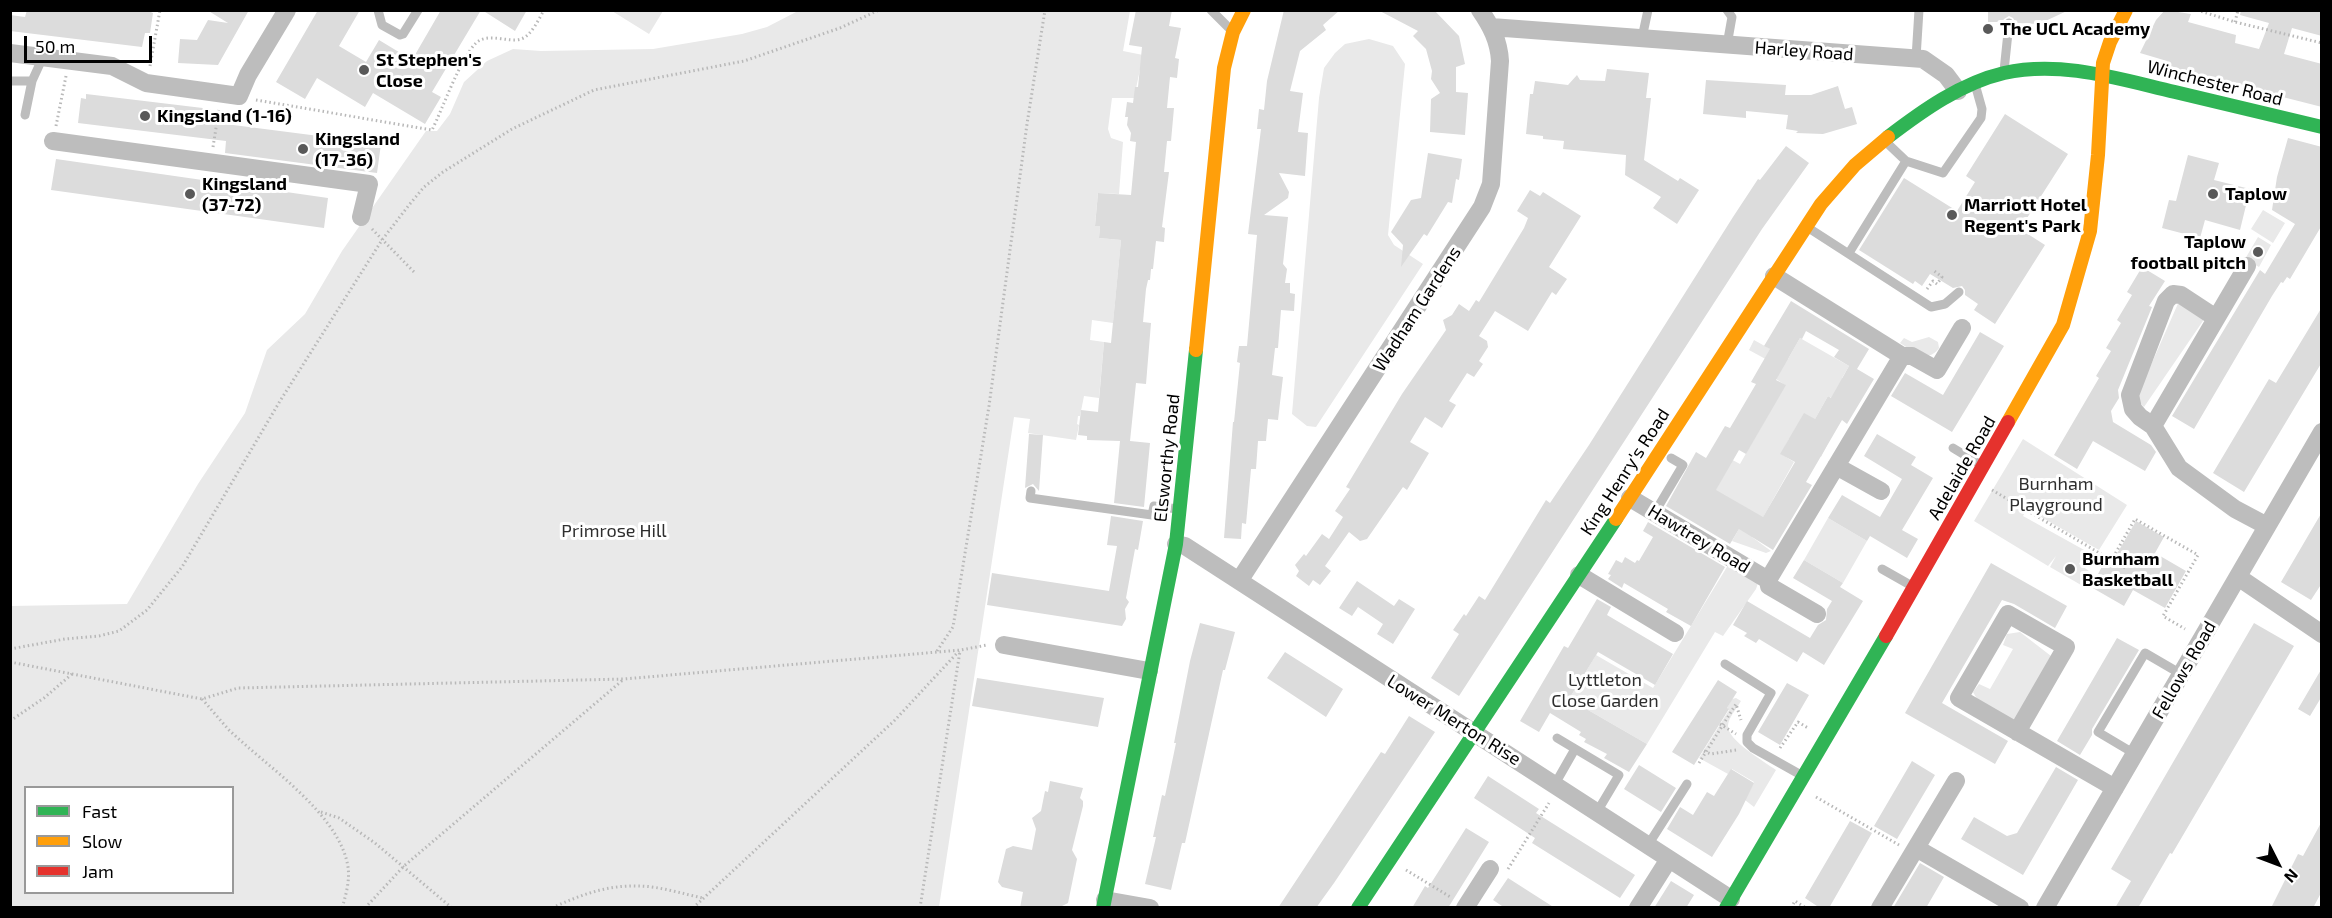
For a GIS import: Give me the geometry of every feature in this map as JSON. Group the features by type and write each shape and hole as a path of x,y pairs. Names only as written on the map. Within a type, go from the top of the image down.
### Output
{"street":[{"path":"10,53 112,66 146,83 230,94 248,75 287,10"},
{"name":"Elsworthy Road","path":"1104,904 1176,544 1224,68 1233,32 1244,10"},
{"name":"Wadham Gardens","path":"1239,581 1482,207 1491,184 1500,50 1491,27 1480,10"},
{"name":"Adelaide Road","path":"1729,903 1914,588 2063,325 2073,297 2090,231 2098,154 2101,73 2110,42 2126,10"},
{"name":"Harley Road","path":"1491,27 1916,58 1935,66 1966,88"},
{"path":"1966,88 2004,73 2050,68 2101,73"},
{"name":"Winchester Road","path":"2101,73 2322,127"},
{"name":"King Henry's Road","path":"1358,908 1630,498 1821,204 1859,161 1924,112 1966,88"},
{"path":"53,141 369,184 361,217"},
{"path":"2153,426 2247,266"},
{"path":"1774,276 1902,356 1912,356 1937,370 1962,328"},
{"path":"2216,318 2181,295 2173,294 2166,301 2130,395 2133,409 2139,417 2153,426 2179,468 2235,509 2267,526"},
{"name":"Hawtrey Road","path":"1817,614 1769,586 1768,580 1902,356"},
{"name":"Fellows Road","path":"2045,908 2322,432"},
{"path":"1836,466 1881,491"},
{"name":"Hawtrey Road","path":"1630,498 1768,580"},
{"name":"Lower Merton Rise","path":"1176,544 1185,546 1648,845 1729,903"},
{"path":"1579,575 1675,633"},
{"path":"2238,578 2322,634"},
{"path":"2017,732 2066,647 2008,614 1959,698 2017,732 2115,788"},
{"path":"1004,645 1149,671"},
{"path":"1880,908 1956,781"},
{"path":"1915,851 2020,908"},
{"path":"1638,908 1669,859"},
{"path":"1468,906 1490,869"},
{"path":"1104,904 1150,908"}],"lane":[{"path":"378,10 382,25 400,35 403,34 418,10"},
{"path":"1211,10 1233,32"},
{"path":"1642,38 1648,10"},
{"path":"1727,10 1732,17 1727,45"},
{"path":"1916,58 1919,10"},
{"path":"2004,73 2009,23"},
{"path":"25,115 32,81 43,57"},
{"path":"10,81 32,81"},
{"path":"1885,141 1906,161 1942,173 1981,118 1982,110 1966,88"},
{"path":"1849,253 1906,161"},
{"path":"1806,226 1931,307 1945,304 1959,292"},
{"path":"1953,448 1983,466"},
{"path":"1654,512 1683,465 1671,458"},
{"path":"1031,491 1030,498 1152,515 1154,506 1180,509"},
{"path":"1882,569 1914,588"},
{"path":"2135,754 2098,732 2145,653 2181,674"},
{"path":"1725,664 1771,693 1749,732 1747,742 1800,781"},
{"path":"1557,738 1619,776 1597,812"},
{"path":"1557,786 1575,749"},
{"path":"1648,845 1687,784"}],"path":[{"path":"146,83 160,10"},
{"path":"211,163 230,94 261,102 432,130 459,70 476,44 483,40 522,39 529,33 544,10"},
{"path":"10,649 65,639 99,636 118,631 147,610 182,567 280,401 382,240 424,187 443,172 512,129 562,103 594,90 744,61 840,28 879,10"},
{"path":"936,651 953,627 992,385 1027,124 1045,10"},
{"path":"2198,10 2235,22 2322,43"},
{"path":"2235,22 2238,10"},
{"path":"53,141 68,60"},
{"path":"361,217 415,273"},
{"path":"1976,479 2125,568"},
{"path":"2110,560 2135,519 2198,555 2163,616 2185,629"},
{"path":"10,662 202,699 238,688 624,679 961,650 992,644 1004,645"},
{"path":"693,908 895,720 961,650"},
{"path":"920,908 961,650"},
{"path":"10,721 44,698 72,674"},
{"path":"365,908 404,866 624,679"},
{"path":"202,699 229,729 320,812 339,840 349,868 342,908"},
{"path":"1699,763 1736,705 1742,725 1749,732"},
{"path":"1774,744 1782,749 1798,722 1825,738"},
{"path":"1705,751 1711,754 1738,750 1749,745"},
{"path":"1800,781 1915,851"},
{"path":"1490,869 1503,877 1557,786"},
{"path":"320,812 339,818 404,866 452,908"},
{"path":"1388,862 1468,906"},
{"path":"552,908 583,894 606,888 640,885 704,898"},
{"path":"1791,908 1795,901 1806,908"}],"green space":[{"path":"663,10 649,34 612,11"},
{"name":"Primrose Hill","path":"798,11 1130,11 1123,51 1143,55 1134,98 1112,98 1108,129 1111,138 1123,142 1119,194 1098,193 1095,225 1100,226 1099,238 1121,240 1113,323 1092,320 1090,340 1104,342 1099,398 1084,396 1080,416 1078,416 1076,440 1028,433 1030,419 1014,417 939,907 11,907 10,606 127,604 198,484 245,413 267,350 305,314 342,251 426,131 437,131 450,114 464,82 487,61 513,49 541,51 653,49 742,34 767,27"},
{"path":"1369,39 1393,46 1405,64 1388,235 1394,245 1423,264 1316,427 1307,426 1292,414 1319,98 1324,68 1335,53 1345,44"},
{"path":"2263,210 2285,223 2273,243 2251,229"},
{"name":"Taplow football pitch","path":"2258,237 2271,245 2259,267 2245,259"},
{"path":"2180,299 2205,318 2144,407 2136,399"},
{"path":"1929,337 1938,342 1939,348 1930,355 1925,356 1915,352 1900,343 1904,338 1912,342"},
{"path":"1800,338 1849,366 1842,378 1846,381 1835,400 1828,396 1815,419 1797,428 1827,445 1821,457 1789,439 1781,454 1794,462 1752,537 1771,551 1766,553 1732,541 1750,510 1698,521 1727,470 1712,449 1740,464 1785,385 1776,379 1782,368 1749,350 1754,340 1788,359"},
{"name":"Burnham Playground","path":"2023,439 2127,505 2099,550 2027,509 2023,516 2086,551 2079,564 2089,571 2081,585 2050,567 2056,556 2048,566 1974,521"},
{"path":"1828,518 1867,541 1843,583 1804,560"},
{"name":"Lyttleton Close Garden","path":"1730,562 1758,583 1756,589 1723,636 1715,632 1647,744 1569,699 1596,655 1653,688"},
{"path":"2020,632 2051,656 2014,721 1980,704 1973,692 1979,684 1990,689 2013,649 2003,645 2007,634"},
{"path":"1736,698 1741,701 1729,720 1729,732 1740,744 1776,770 1754,807 1745,800 1754,782 1732,769 1728,774 1699,758 1729,710 1727,708 1732,699"}],"building":[{"path":"27,10 146,10 153,13 150,33 145,33 142,47 10,31 10,15 25,17"},
{"path":"207,10 249,10 218,65 178,63 180,39 197,40 208,20 228,23"},
{"name":"St Stephen's Close","path":"318,10 360,10 339,46 366,62 379,40 412,60 441,10 481,10 432,92 441,97 425,124 373,93 365,107 317,78 305,99 276,82"},
{"name":"St Stephen's Close","path":"482,10 527,10 515,31"},
{"path":"1136,10 1172,10 1169,26 1181,28 1175,58 1179,59 1177,78 1170,77 1167,108 1174,108 1171,141 1167,141 1164,172 1169,172 1162,227 1165,228 1164,242 1156,241 1153,269 1151,269 1146,289 1143,322 1151,323 1146,384 1136,383 1130,441 1150,443 1144,507 1114,503 1120,441 1087,440 1087,436 1078,435 1081,410 1098,412 1104,342 1111,343 1121,240 1099,238 1100,226 1095,226 1098,193 1131,195 1136,142 1130,141 1128,117 1125,117 1127,102 1133,103 1135,87 1138,87 1142,47 1129,45"},
{"path":"1284,10 1340,10 1323,25 1326,30 1300,51 1290,91 1303,93 1298,132 1308,133 1305,176 1279,173 1289,192 1288,198 1264,215 1288,217 1283,264 1287,269 1285,283 1290,283 1290,293 1295,294 1294,311 1281,310 1278,348 1275,348 1272,375 1283,377 1278,420 1268,419 1266,441 1258,441 1256,469 1251,469 1246,524 1242,523 1241,539 1224,538 1240,363 1237,362 1239,346 1247,346 1257,235 1248,234 1261,129 1257,129 1259,109 1264,110 1267,81"},
{"path":"1378,10 1434,10 1459,36 1465,64 1456,67 1456,92 1468,93 1465,135 1430,132 1431,99 1440,93 1431,79 1432,71 1426,49 1413,36 1418,31"},
{"path":"1988,10 2069,10 2039,24 2016,23 2009,16 2002,22 1988,22"},
{"path":"2165,10 2191,14 2188,22 2236,35 2235,43 2259,49 2269,23 2240,15 2241,10 2322,10 2322,36 2292,28 2284,54 2322,64 2322,107 2165,67 2167,61 2140,53 2156,20"},
{"path":"1607,69 1649,73 1646,98 1651,98 1644,160 1678,181 1680,178 1699,190 1677,224 1653,208 1661,197 1625,175 1626,155 1563,149 1564,141 1543,139 1543,136 1526,134 1530,94 1533,94 1535,81 1568,85 1577,75 1580,80 1605,81"},
{"path":"1706,80 1786,85 1785,95 1811,95 1838,86 1845,109 1852,107 1857,124 1823,134 1796,133 1798,131 1786,129 1788,115 1746,111 1746,118 1703,114"},
{"path":"86,94 211,109 210,122 381,144 377,173 225,153 226,141 78,123 81,98 86,99"},
{"name":"Marriott Hotel Regent's Park","path":"2005,114 2068,154 2020,229 2045,245 1995,324 1974,310 1978,304 1965,295 1962,286 1953,288 1930,274 1922,286 1915,281 1913,284 1859,250 1904,178 1957,211 1975,182 1966,176"},
{"path":"2288,138 2322,147 2322,225 2290,279 2287,277 2283,283 2281,282 2272,296 2194,429 2172,416 2260,270 2265,274 2295,224 2272,210 2277,177"},
{"path":"1786,146 1809,163 1762,229 1459,696 1431,678 1459,634 1453,630 1464,614 1466,616 1479,596 1485,600 1546,500 1550,503 1589,445 1758,179 1760,180"},
{"path":"1428,153 1462,159 1459,180 1456,179 1452,203 1448,202 1427,236 1424,234 1401,267 1403,245 1391,232 1411,200 1421,198"},
{"name":"Taplow","path":"2188,155 2219,163 2214,180 2250,189 2240,230 2205,220 2200,238 2162,228 2169,200 2176,201"},
{"name":"Kingsland (37-72)","path":"56,159 328,198 324,228 51,190"},
{"path":"1530,190 1540,196 1543,192 1581,216 1549,267 1567,279 1556,295 1552,292 1528,331 1495,311 1479,336 1487,341 1488,347 1479,361 1483,364 1474,377 1467,373 1449,401 1456,405 1442,428 1425,417 1410,442 1429,453 1407,490 1403,487 1367,539 1360,541 1349,532 1325,566 1331,571 1320,585 1313,580 1309,586 1296,576 1299,571 1295,565 1304,554 1306,556 1322,534 1329,539 1343,517 1335,511 1350,489 1346,487 1402,394 1446,330 1443,320 1452,315 1459,304 1469,311 1476,300 1479,302 1524,228 1528,218 1517,211"},
{"path":"2142,267 2165,281 2149,306 2152,307 2118,390 2119,398 2111,411 2113,422 2151,445 2156,452 2145,471 2093,441 2077,469 2054,455 2099,378 2096,376 2111,351 2106,348 2121,323 2117,320 2132,295 2127,292"},
{"path":"1791,301 1869,349 1857,369 1874,379 1847,424 1842,420 1806,482 1812,485 1773,550 1739,529 1730,544 1666,506 1696,452 1706,458 1725,426 1730,428 1756,384 1751,382 1770,349 1764,346","holes":["1806,331 1839,350 1834,357 1849,366 1831,398 1828,396 1815,419 1804,413 1780,454 1795,462 1763,517 1716,490 1739,450 1746,454 1786,385 1776,380"]},
{"path":"2322,307 2322,362 2244,492 2213,473 2269,379 2276,383"},
{"path":"1980,332 2004,346 1952,432 1891,396 1905,373 1943,395"},
{"path":"1029,434 1043,435 1039,491 1033,484 1025,488"},
{"path":"1877,434 1916,457 1911,465 1933,478 1902,530 1918,539 1907,558 1870,536 1867,541 1828,518 1842,495 1880,517 1902,479 1864,456"},
{"path":"2322,512 2322,583 2311,600 2281,582"},
{"path":"1111,516 1143,521 1126,598 1129,602 1125,609 1126,619 1122,626 987,605 992,573 1109,591 1117,546 1107,545"},
{"path":"2136,521 2164,537 2155,553 2186,571 2165,608 2133,590 2124,606 2091,587 2105,561 2111,564"},
{"path":"1648,522 1725,567 1691,626 1666,612 1668,609 1624,583 1622,588 1608,579 1611,575 1608,574 1616,560 1622,563 1625,557 1635,563 1639,561 1653,537 1643,531"},
{"path":"1804,560 1843,583 1840,587 1863,601 1824,665 1803,652 1797,662 1759,639 1756,643 1744,636 1747,633 1733,625 1747,601 1810,638 1818,625 1826,620 1827,609 1832,601 1793,578"},
{"path":"1991,563 2067,606 2055,628 2014,604 2002,600 1942,703 2008,741 1995,764 1905,713"},
{"path":"1357,581 1394,606 1399,599 1415,609 1393,644 1377,634 1383,624 1358,607 1352,616 1339,608"},
{"path":"1597,599 1611,607 1607,615 1673,654 1655,685 1598,652 1569,699 1647,744 1629,772 1604,758 1607,754 1584,742 1586,739 1579,735 1581,732 1550,713 1539,732 1520,721 1564,646 1568,648"},
{"path":"1200,623 1235,632 1225,670 1223,670 1185,843 1182,843 1171,890 1145,884 1156,837 1153,837 1162,795 1165,796 1176,743 1174,743 1190,661"},
{"path":"2254,623 2294,646 2138,908 2115,908 2131,881 2111,869"},
{"path":"2117,638 2139,650 2092,729 2092,735 2080,755 2057,741"},
{"path":"1285,652 1343,689 1326,717 1267,678"},
{"path":"2322,668 2322,696 2310,716 2298,709"},
{"path":"977,678 1104,698 1098,727 972,706"},
{"path":"1718,680 1737,692 1694,765 1672,752"},
{"path":"1787,683 1809,695 1780,745 1758,732"},
{"path":"1409,716 1435,732 1334,883 1316,908 1278,908 1381,752 1385,754"},
{"path":"1912,761 1935,775 1897,839 1874,826"},
{"path":"1639,765 1676,788 1661,812 1624,789"},
{"path":"2056,767 2078,780 2023,875 1961,839 1974,817 2007,836 2017,833"},
{"path":"1731,769 1754,783 1739,814 1712,857 1667,829 1680,807 1693,815 1707,792 1714,796"},
{"path":"1488,776 1539,809 1536,813 1635,875 1620,898 1532,843 1535,838 1474,798"},
{"path":"1050,781 1083,788 1080,798 1083,806 1072,850 1077,859 1068,903 1058,908 1020,908 1023,892 1002,887 998,882 1006,849 1013,846 1032,850 1036,829 1032,818 1041,811 1045,791 1048,792"},
{"path":"1850,821 1872,833 1829,908 1820,908 1805,898"},
{"path":"2322,821 2322,891 2313,908 2271,908 2298,854 2303,856"},
{"path":"1466,828 1489,842 1448,908 1412,908 1425,886 1428,888"},
{"path":"1920,863 1944,877 1926,908 1893,908"},
{"path":"1508,878 1555,908 1505,908 1493,900"},
{"path":"1671,881 1694,895 1686,908 1654,908"}],"traffic: fast":[{"path":"1888,137 1928,108 1973,84 2004,73 2047,69 2111,77 2322,127"},
{"path":"1103,908 1176,544 1196,350"},
{"path":"1358,908 1616,519"},
{"path":"1726,908 1886,636"}],"traffic: slow":[{"path":"1196,350 1224,68 1233,32 1244,10"},
{"path":"2008,422 2063,325 2090,231 2098,155 2103,63 2110,42 2126,10"},
{"path":"1616,519 1821,204 1855,165 1888,137"}],"traffic: jam":[{"path":"1886,636 2008,422"}],"place":[{"name":"The UCL Academy","path":"1988,29"},
{"name":"St Stephen's Close","path":"364,70"},
{"name":"Kingsland (1-16)","path":"145,116"},
{"name":"Kingsland (17-36)","path":"303,149"},
{"name":"Kingsland (37-72)","path":"190,194"},
{"name":"Taplow","path":"2213,194"},
{"name":"Marriott Hotel Regent's Park","path":"1952,215"},
{"name":"Taplow football pitch","path":"2258,252"},
{"name":"Burnham Basketball","path":"2070,569"}]}
